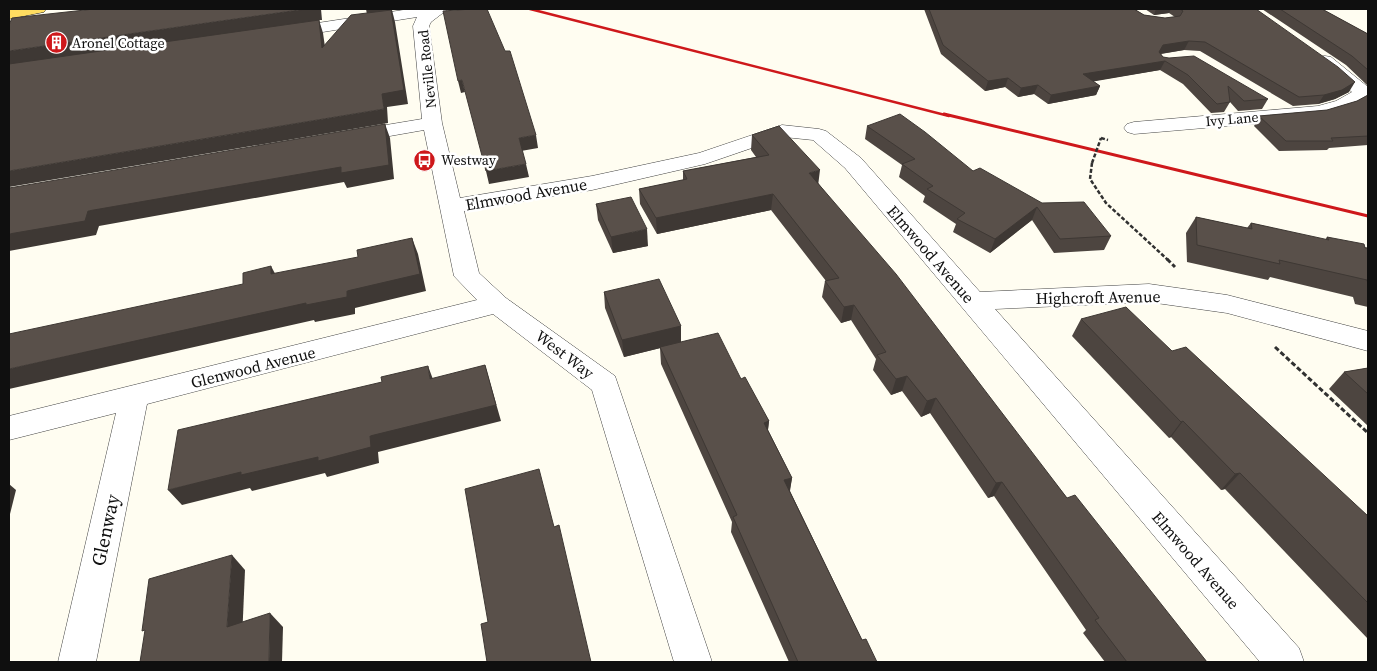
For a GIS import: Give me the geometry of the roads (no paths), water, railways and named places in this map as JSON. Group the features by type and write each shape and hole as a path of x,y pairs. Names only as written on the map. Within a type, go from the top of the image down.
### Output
{"main road":[{"path":"9,14 38,9"}],"street":[{"path":"265,35 438,10"},
{"name":"Neville Road","path":"334,140 432,123 421,26 424,19 438,10"},
{"name":"Ivy Lane","path":"1134,128 1320,112 1343,105 1366,94 1308,48"},
{"path":"1265,100 1288,114"},
{"name":"West Way","path":"432,123 467,276 497,304 605,384 693,662"},
{"name":"Elmwood Avenue","path":"452,206 592,183 695,160 782,131 819,134 852,163 1284,662"},
{"name":"Highcroft Avenue","path":"972,301 1149,293 1227,304 1368,341"},
{"name":"Glenwood Avenue","path":"9,428 497,304"},
{"name":"Glenway","path":"76,662 134,397"}],"railway":[{"path":"530,9 949,116"},
{"path":"944,114 1368,216"}],"place":[{"name":"Aronel Cottage","path":"56,43"},
{"name":"Westway","path":"425,160"}]}
